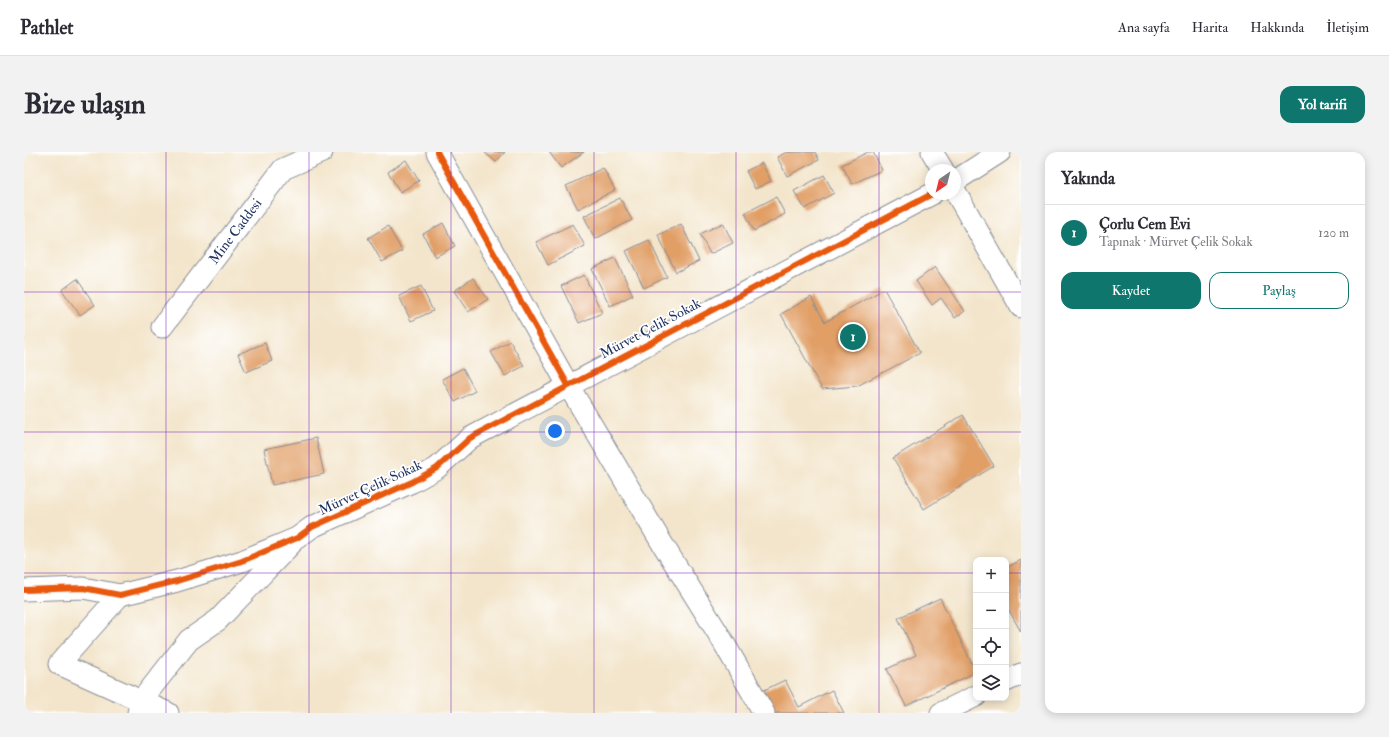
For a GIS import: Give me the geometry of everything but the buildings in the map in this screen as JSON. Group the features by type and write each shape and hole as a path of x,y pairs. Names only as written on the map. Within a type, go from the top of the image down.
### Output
{"street":[{"name":"Mine Caddesi","path":"162,327 283,169 322,152"},
{"path":"437,152 568,385 660,540 721,638 764,713"},
{"path":"932,152 939,164"},
{"path":"961,177 1000,152"},
{"name":"Mürvet Çelik Sokak","path":"24,590 83,588 120,596 177,581 242,561 297,538 312,527 412,482 437,468 470,438 925,198"},
{"path":"960,200 1021,307"},
{"path":"140,707 189,640 218,620 297,538"},
{"path":"120,596 59,664 140,707 168,713"},
{"path":"1009,680 1021,674"},
{"path":"941,713 973,697"}],"cycle path":[{"path":"437,152 568,385"},
{"path":"24,590 83,588 120,595 177,581 242,561 297,538 312,527 412,482 437,468 470,438 925,198"}],"place":[{"name":"Çorlu Cem Evi","path":"853,337"}]}
